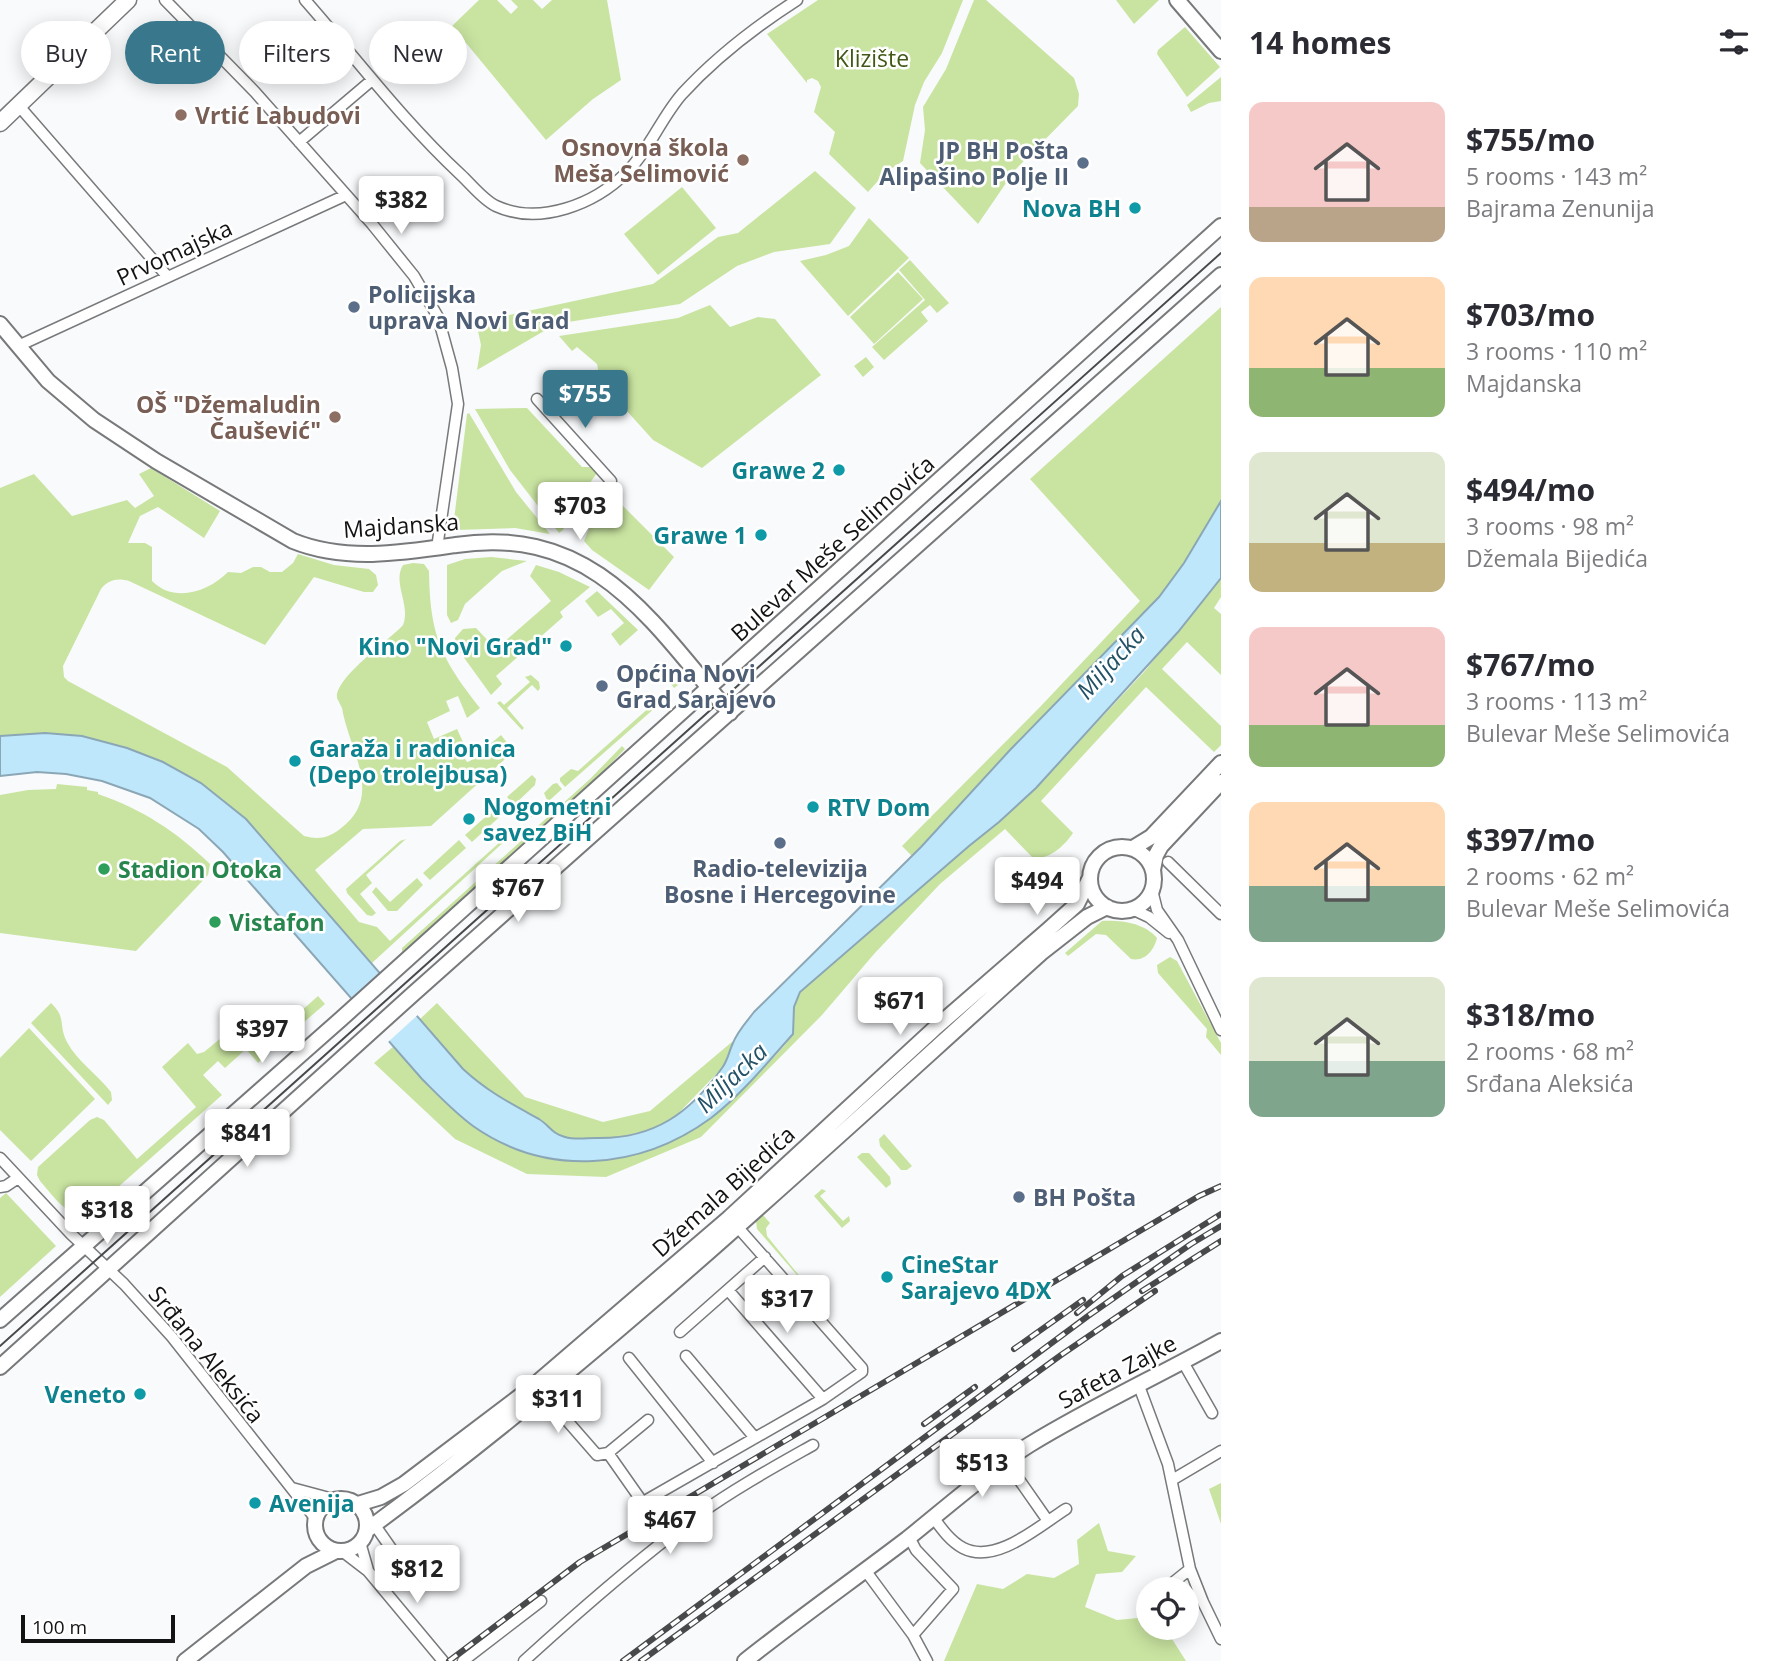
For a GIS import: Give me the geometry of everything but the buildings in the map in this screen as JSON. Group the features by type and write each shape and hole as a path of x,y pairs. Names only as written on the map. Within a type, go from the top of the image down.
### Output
{"main road":[{"path":"0,123 128,0"},
{"path":"1177,0 1221,51"},
{"name":"Bulevar Meše Selimovića","path":"0,1320 341,1019 1221,226"},
{"path":"0,1367 413,994 1221,275"},
{"name":"Majdanska","path":"0,324 48,381 94,420 156,461 293,541 312,548 356,554 462,544 505,543 544,548 578,561 635,601 730,712"},
{"name":"Džemala Bijedića","path":"358,1504 381,1497 404,1484 532,1387 733,1222 934,1029 1077,904 1090,878 1093,865 1104,852 1113,848 1133,848 1151,837 1221,763"},
{"path":"1090,878 1094,895 1107,907 1124,911 1147,899 1152,890 1156,855 1161,846 1221,782"},
{"path":"1133,848 1142,853 1153,870"},
{"name":"Džemala Bijedića","path":"367,1532 542,1392 1041,953 1087,917 1107,907"},
{"name":"Safeta Zajke","path":"745,1661 1006,1461 1074,1419 1221,1341"},
{"path":"185,1661 306,1566 339,1551 349,1550 367,1532 366,1516 358,1504 341,1498 325,1503 315,1518 316,1535 306,1566"},
{"path":"316,1535 325,1546 339,1551"}],"street":[{"path":"165,0 256,92 346,195 414,276 438,317 458,404 437,548"},
{"path":"305,0 369,76"},
{"path":"375,84 430,147 493,204 509,211 559,211 603,191 628,172 682,94 756,27 797,0"},
{"path":"299,142 369,83"},
{"path":"19,106 167,276"},
{"name":"Prvomajska","path":"18,346 346,195"},
{"path":"537,399 611,481"},
{"path":"1168,862 1221,914"},
{"path":"1152,890 1157,910 1178,940 1221,1030"},
{"path":"1132,909 1149,917 1178,940"},
{"name":"Srđana Aleksića","path":"0,1158 110,1270 199,1369 315,1518"},
{"path":"0,1187 18,1178"},
{"path":"608,1453 641,1500 645,1501 860,1375 862,1368 733,1222"},
{"path":"680,1332 765,1257"},
{"path":"728,1290 823,1399"},
{"path":"686,1356 755,1438"},
{"path":"629,1358 713,1463"},
{"path":"1183,1363 1212,1413"},
{"path":"1139,1386 1160,1439 1172,1480 1190,1569 1221,1639"},
{"path":"542,1392 597,1455 608,1453 648,1420"},
{"path":"524,1661 647,1554 699,1514 813,1445"},
{"path":"1172,1480 1221,1451"},
{"path":"1006,1461 1048,1521"},
{"path":"291,1488 333,1499"},
{"path":"933,1517 950,1538 964,1549 987,1554 1000,1551 1066,1509"},
{"path":"367,1532 402,1564"},
{"path":"367,1532 368,1570"},
{"path":"909,1537 916,1550 953,1588 913,1635"},
{"path":"339,1551 368,1570 443,1661"},
{"path":"1180,1577 1190,1569"},
{"path":"864,1570 913,1635 927,1661"},
{"path":"463,1661 541,1601"}],"green space":[{"path":"479,0 497,0 511,14 518,7 511,0 533,0 542,9 552,0 607,0 621,80 593,99 546,140 467,44 467,21 457,21"},
{"name":"Klizište","path":"818,0 963,0 942,53 924,82 915,105 903,161 886,172 868,192 829,154 835,132 814,112 821,87 818,81 812,78 807,80 807,83 767,34"},
{"path":"974,0 986,0 1074,78 1079,94 1078,106 1015,170 978,224 920,163 925,130 923,107 946,69"},
{"path":"1116,0 1159,0 1134,24"},
{"path":"1185,27 1220,67 1187,97 1157,54 1158,50"},
{"path":"1221,77 1221,101 1209,103 1191,112 1187,105"},
{"path":"815,171 856,208 830,244 774,252 737,266 680,304 556,324 477,370 481,345 476,322 653,284 718,237 738,233"},
{"path":"682,187 716,228 658,275 624,234"},
{"path":"869,218 909,258 848,316 800,261 849,246"},
{"path":"910,260 949,303 937,313 930,305 921,312 928,321 884,360 872,347 925,300 899,270"},
{"path":"898,272 923,299 874,344 850,317"},
{"path":"710,305 730,327 758,317 775,319 821,375 702,468 653,440 609,391 599,375 597,364 577,347 572,351 559,336 678,318"},
{"path":"1221,307 1221,501 1184,563 1159,597 1010,750 912,856 902,846 1040,707 1140,601 1030,479"},
{"path":"866,357 874,367 863,377 854,366"},
{"path":"527,408 582,467 593,467 597,473 559,533 510,470 475,409"},
{"path":"469,413 516,492 550,534 515,528 453,528"},
{"path":"151,468 220,511 204,538 158,507 140,516 128,543 145,543 152,547 152,581 161,588 171,592 191,592 211,585 228,572 241,573 253,567 282,572 293,563 298,554 334,565 369,569 376,575 378,585 373,592 364,592 314,577 265,645 129,581 114,580 101,589 63,666 64,677 68,681 227,767 304,836 327,836 340,829 353,816 360,802 362,788 356,756 337,698 339,689 354,670 403,625 405,610 400,572 403,565 424,564 429,571 432,612 440,644 455,674 480,708 467,718 458,696 446,701 450,711 427,722 434,739 457,729 470,749 463,756 467,762 501,735 512,749 504,760 431,826 363,829 315,870 359,922 377,927 390,941 519,825 520,827 372,963 246,819 201,783 163,762 127,748 82,736 45,733 0,736 0,488 34,474 72,516 127,500 135,508 154,496 139,474"},
{"path":"609,499 619,502 674,557 649,590 592,550 584,541 596,512"},
{"path":"491,557 527,561 502,571 465,604 458,620 451,623 447,615 447,565 465,559"},
{"path":"536,565 559,572 590,587 560,612 563,617 496,676 502,684 491,695 457,648 455,638 463,629 476,628 496,649 551,601 530,576"},
{"path":"1221,578 1221,597 1214,608 1221,614 1221,675 1187,642 1162,669 1221,726 1221,745 1214,752 1146,687 1041,801 1073,833 1066,842 1051,854 1034,859 1005,829 940,884 874,954 822,1015 701,1137 606,1177 527,1174 455,1139 374,1063 394,1046 431,1088 462,1117 504,1143 536,1155 570,1161 603,1160 637,1154 669,1142 699,1125 742,1090 790,1039 794,1030 794,1007 800,992 1036,788 1144,672"},
{"path":"597,591 638,630 620,646 611,634 624,623 611,609 598,617 585,601"},
{"path":"664,661 679,679 674,688 657,669"},
{"path":"531,675 539,682 538,691 532,685 507,708 524,728 522,730 497,703 500,701 504,705 530,682 525,677"},
{"path":"661,697 664,700 565,787 560,778 571,769 578,771"},
{"path":"622,746 625,749 600,775 402,955 402,948 590,779"},
{"path":"532,775 536,779 535,785 514,805 507,797"},
{"path":"557,783 562,789 527,821 526,819 547,800 544,793"},
{"name":"Stadion Otoka","path":"57,784 87,787 87,790 98,792 144,814 172,832 210,864 208,875 136,951 0,933 0,795 56,789"},
{"path":"500,804 506,811 472,842 465,835"},
{"path":"406,839 366,875 372,883 360,894 376,913 367,915 346,889 400,841"},
{"path":"459,840 466,848 430,880 423,873"},
{"path":"417,878 423,885 397,911 388,911 372,892 376,887 390,902"},
{"path":"1102,921 1139,926 1152,933 1157,938 1156,942 1145,957 1131,959 1106,935 1096,934 1068,956 1065,953"},
{"path":"1170,957 1177,961 1221,1043 1221,1055 1206,1037 1207,1029 1158,973 1157,965"},
{"path":"318,996 325,1004 282,1041 281,1035 285,1032 282,1028"},
{"path":"51,1003 61,1017 64,1036 71,1049 111,1092 112,1100 108,1105 31,1023"},
{"path":"437,1003 525,1097 603,1122 650,1111 733,1041 724,1066 671,1121 617,1138 568,1138 553,1133 542,1120 482,1087 463,1069 420,1019"},
{"path":"249,1015 273,1042 274,1048 258,1063 246,1049 225,1068 218,1061 203,1075 222,1095 90,1212 82,1214 68,1210 40,1181 37,1175 38,1167 90,1120 97,1117 104,1120 137,1159 196,1107 162,1067 188,1043 197,1054 204,1052"},
{"path":"29,1028 95,1099 31,1161 0,1130 0,1058"},
{"path":"884,1134 912,1166 907,1170 901,1170 880,1146 879,1139"},
{"path":"862,1153 869,1153 890,1177 891,1184 886,1188 857,1157"},
{"path":"822,1189 826,1191 820,1196 843,1221 849,1216 850,1221 842,1228 814,1196"},
{"path":"6,1193 56,1246 0,1297 0,1198"},
{"path":"763,1215 770,1223 766,1228 767,1236 823,1305 757,1229 756,1221"},
{"path":"1221,1483 1221,1524 1209,1489"},
{"path":"1099,1523 1108,1551 1136,1556 1122,1572 1096,1574 1085,1607 1117,1620 1136,1618 1136,1640 1173,1640 1186,1661 944,1661 977,1584 1003,1589 1027,1574 1054,1578 1079,1564 1077,1540"}],"water":[{"name":"Miljacka","path":"1221,501 1221,578 1178,632 1036,788 800,992 794,1007 793,1034 733,1099 711,1118 683,1135 624,1157 593,1161 562,1160 531,1154 502,1143 473,1126 422,1079 223,852 199,829 150,798 102,781 66,774 37,772 0,776 0,736 45,733 82,736 127,748 163,762 201,783 246,819 472,1077 561,1136 581,1139 636,1134 669,1120 710,1084 724,1065 737,1035 754,1012 921,847 1010,750 1159,597 1184,563"}],"pier":[{"path":"383,971 420,1013 387,1043 350,1001"}],"tram line":[{"path":"0,1346 1221,253"}],"railway":[{"path":"449,1661 580,1562 1199,1196 1221,1186"},
{"path":"1077,1313 1122,1276 1221,1214"},
{"path":"623,1661 1088,1316 1221,1226"},
{"path":"1142,1291 1221,1241"},
{"path":"641,1661 1061,1355 1155,1291"},
{"path":"1014,1349 1083,1300"},
{"path":"924,1424 975,1387"}],"place":[{"name":"Vrtić Labudovi","path":"181,115"},
{"name":"Osnovna škola Meša Selimović","path":"743,160"},
{"name":"JP BH Pošta Alipašino Polje II","path":"1083,163"},
{"name":"Nova BH","path":"1135,208"},
{"name":"Policijska uprava Novi Grad","path":"354,307"},
{"name":"OŠ \"Džemaludin Čaušević\"","path":"335,417"},
{"name":"Grawe 2","path":"839,470"},
{"name":"Grawe 1","path":"761,535"},
{"name":"Kino \"Novi Grad\"","path":"566,646"},
{"name":"Općina Novi Grad Sarajevo","path":"602,686"},
{"name":"Garaža i radionica (Depo trolejbusa)","path":"295,761"},
{"name":"RTV Dom","path":"813,807"},
{"name":"Nogometni savez BiH","path":"469,819"},
{"name":"Radio-televizija Bosne i Hercegovine","path":"780,843"},
{"name":"Stadion Otoka","path":"104,869"},
{"name":"Vistafon","path":"215,922"},
{"name":"BH Pošta","path":"1019,1197"},
{"name":"CineStar Sarajevo 4DX","path":"887,1277"},
{"name":"Veneto","path":"140,1394"},
{"name":"Avenija","path":"255,1503"}]}
